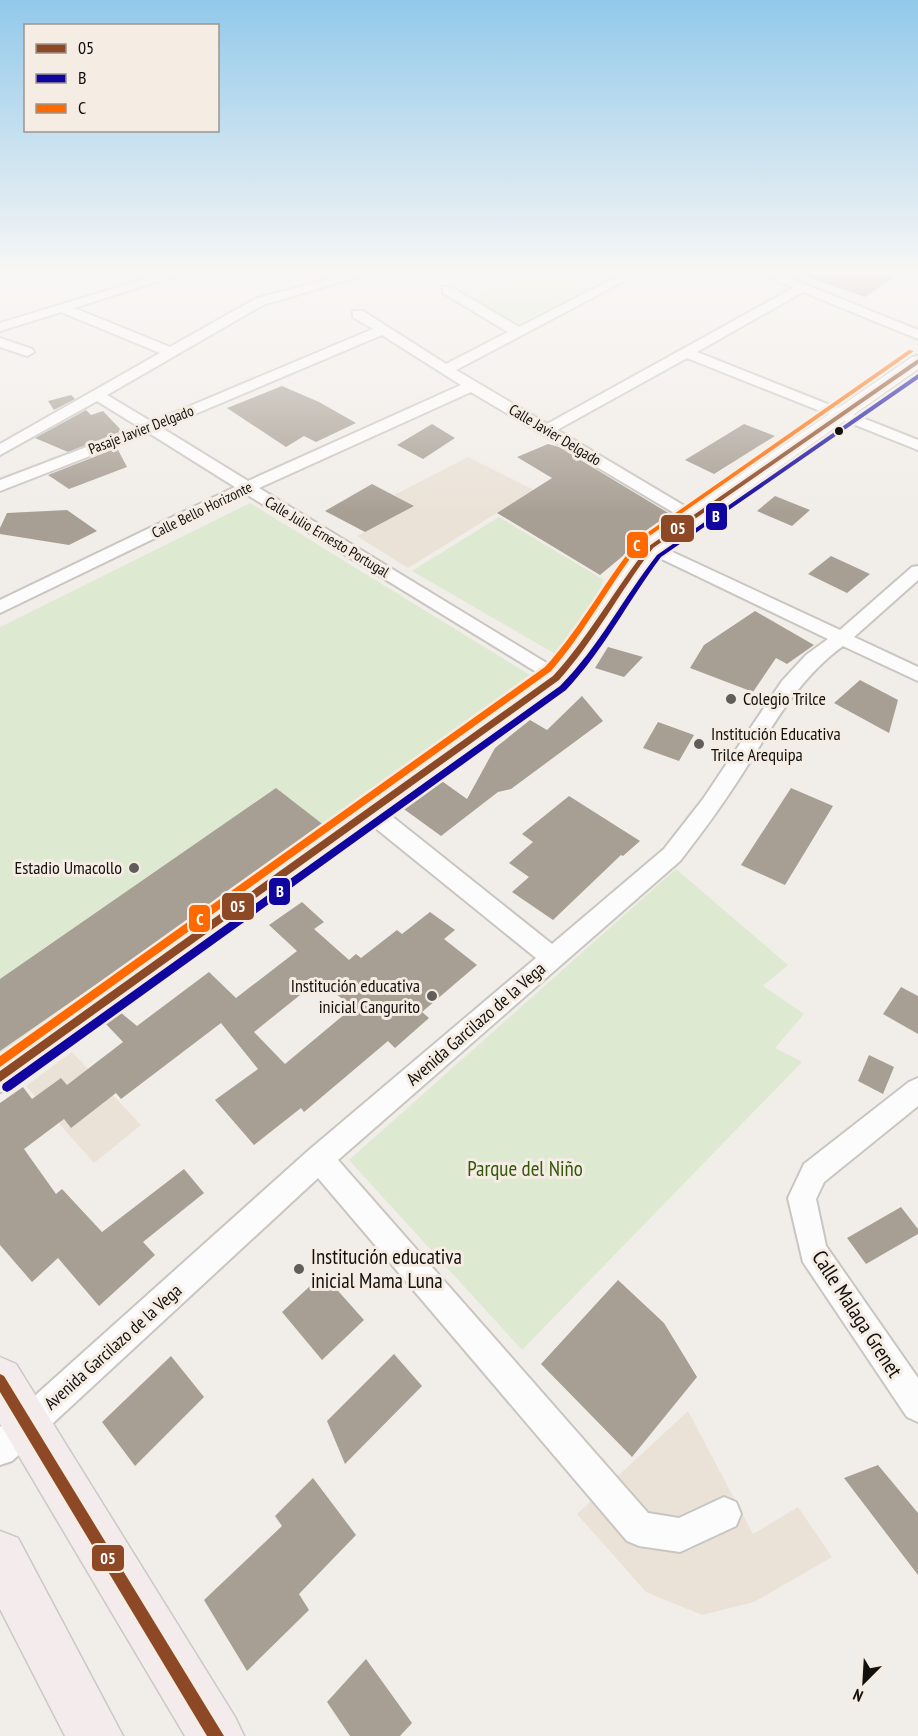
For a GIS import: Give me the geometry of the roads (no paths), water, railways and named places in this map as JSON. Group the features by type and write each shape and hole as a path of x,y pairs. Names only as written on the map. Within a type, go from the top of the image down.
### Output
{"main road":[{"path":"0,1380 13,1437 216,1736"},
{"path":"0,1556 95,1736"}],"street":[{"name":"Pasaje Javier Delgado","path":"0,486 30,472 150,428 330,352"},
{"name":"Calle Javier Delgado","path":"419,352 692,517"},
{"path":"447,369 478,352"},
{"path":"547,430 684,352 918,445"},
{"path":"0,450 172,353"},
{"path":"0,1077 555,678 589,644 628,574 651,547 918,361"},
{"name":"Calle Bello Horizonte","path":"0,607 246,488 472,386"},
{"name":"Calle Julio Ernesto Portugal","path":"99,396 555,678"},
{"path":"651,547 918,675"},
{"name":"Avenida Garcilazo de la Vega","path":"13,1437 320,1159 672,855 711,805 789,686 813,659 842,639 918,571"},
{"path":"371,812 554,958"},
{"name":"Calle Malaga Grenet","path":"918,1090 814,1173 802,1198 813,1252 918,1406"},
{"path":"320,1159 639,1529 680,1535 724,1514"}],"place":[{"name":"Colegio Trilce","path":"731,699"},
{"name":"Institución Educativa Trilce Arequipa","path":"699,744"},
{"name":"Estadio Umacollo","path":"134,868"},
{"name":"Institución educativa inicial Cangurito","path":"432,996"},
{"name":"Institución educativa inicial Mama Luna","path":"299,1269"}],"park label":[{"name":"Parque del Niño","path":"525,1169"}]}
